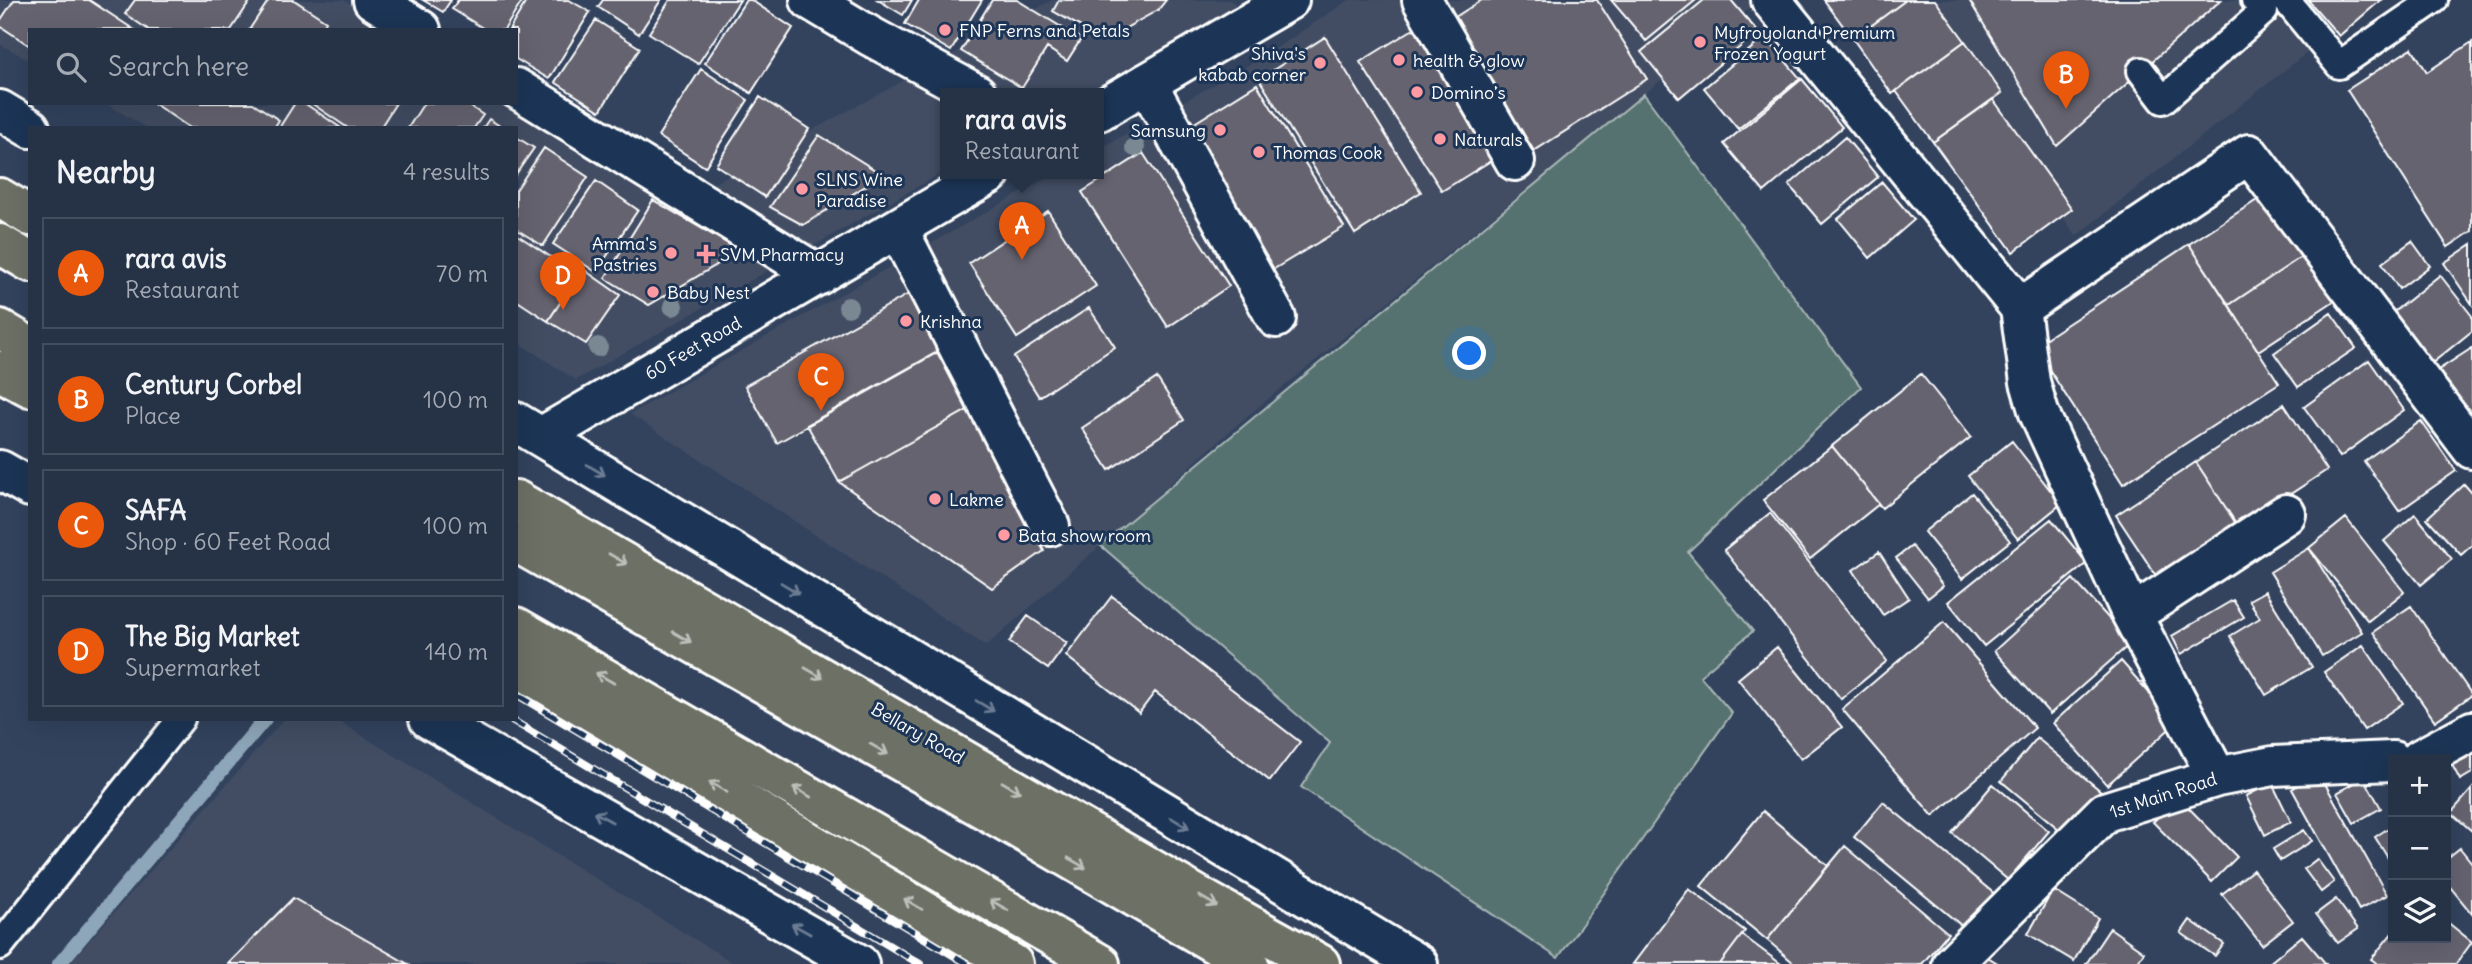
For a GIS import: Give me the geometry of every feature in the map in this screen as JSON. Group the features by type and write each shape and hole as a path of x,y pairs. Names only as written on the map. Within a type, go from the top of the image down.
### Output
{"highway":[{"path":"0,198 28,215"},
{"path":"0,244 28,261"},
{"path":"0,330 28,346"},
{"path":"0,371 28,386"},
{"name":"Bellary Road","path":"518,501 1320,964"},
{"name":"Bellary Road","path":"518,543 1007,822 1249,964"},
{"path":"518,628 1100,964"},
{"path":"518,667 1013,964"}],"street":[{"path":"373,0 418,28"},
{"path":"810,0 966,88"},
{"path":"1422,0 1515,161"},
{"path":"1771,0 2020,308 2030,382 2039,413 2132,615 2217,777"},
{"path":"1104,108 1279,2"},
{"path":"1147,83 1276,318"},
{"path":"518,89 819,275"},
{"path":"0,110 28,127"},
{"path":"2020,308 2249,154 2472,449"},
{"name":"60 Feet Road","path":"528,430 819,275 982,179"},
{"path":"898,229 1050,526"},
{"path":"528,430 1418,964"},
{"path":"0,470 28,486"},
{"path":"2132,615 2286,514"},
{"path":"433,721 859,964"},
{"path":"2429,754 2472,731"},
{"name":"1st Main Road","path":"1952,964 2105,812 2217,777 2273,766 2388,761"}],"lane":[{"path":"2141,71 2164,100 2264,11 2255,0"},
{"path":"2286,0 2339,65 2434,0"},
{"path":"0,946 179,721"}],"shaded area":[{"path":"0,0 344,0 389,28 28,28 28,60 0,44"},
{"path":"1053,0 1229,0 1238,5 1093,88 995,88 944,59"},
{"path":"1349,0 1760,0 1246,417 986,646 630,414 1045,179 1104,179 1104,146 1263,57"},
{"path":"1936,0 2282,0 2319,43 2076,236 1962,70"},
{"path":"914,75 940,91 940,174 813,246 713,184"},
{"path":"108,105 514,105 776,266 576,380 518,342 518,126 144,126"},
{"path":"282,721 338,721 735,964 69,964"}],"green space":[{"path":"1644,94 1861,387 1688,552 1753,631 1700,676 1732,713 1558,958 1301,787 1330,743 1100,545"}],"building":[{"path":"14,0 89,0 131,28 28,28 28,45 0,26 0,21"},
{"path":"135,0 251,0 232,28 146,28 125,14"},
{"path":"269,0 294,0 326,21 322,28 250,28"},
{"path":"423,0 451,0 443,12"},
{"path":"458,0 523,0 505,28 483,28 452,9"},
{"path":"527,0 569,0 590,12 549,79 518,60 518,28 510,28"},
{"path":"603,0 661,0 639,34 598,7"},
{"path":"670,0 740,0 698,64 649,33"},
{"path":"746,0 751,0 793,28 751,93 705,63"},
{"path":"878,0 912,0 903,15"},
{"path":"919,0 982,0 951,51 905,24"},
{"path":"992,0 1017,0 1081,39 1067,61 1047,48 1022,88 961,51"},
{"path":"1059,0 1166,0 1158,10 1104,40 1053,11"},
{"path":"1482,0 1597,0 1647,79 1534,151 1452,19"},
{"path":"1611,0 1696,0 1646,41"},
{"name":"Myfroyoland Premium Frozen Yogurt","path":"1704,0 1731,0 1758,32 1679,98 1641,52"},
{"path":"1824,0 1906,0 1853,39"},
{"path":"1906,0 1935,0 1965,41 1892,94 1853,39"},
{"path":"1969,0 2221,0 2057,146"},
{"path":"2308,0 2381,0 2339,36"},
{"path":"596,20 640,48 600,111 555,82"},
{"path":"1415,28 1497,157 1442,191 1360,62"},
{"path":"1325,37 1421,192 1355,234 1259,79"},
{"path":"1765,37 1800,78 1738,129 1704,88"},
{"path":"1965,41 2002,93 1933,142 1896,91"},
{"path":"2472,42 2472,231 2448,247 2347,90 2412,48 2427,72"},
{"path":"701,69 748,100 705,167 658,136"},
{"path":"1802,79 1842,127 1764,192 1724,144"},
{"path":"1257,84 1344,227 1274,269 1188,127"},
{"path":"760,97 809,129 765,197 716,165"},
{"path":"1993,99 2072,209 2013,252 1933,142"},
{"path":"156,105 256,105 279,120 275,126 187,126"},
{"path":"294,105 307,105 338,126 280,126"},
{"path":"314,105 395,105 381,126 345,126"},
{"path":"423,105 468,105 483,115 475,126 409,126"},
{"path":"489,119 500,126 484,126"},
{"path":"819,135 883,175 803,225 770,207"},
{"path":"1845,137 1878,177 1822,224 1789,185"},
{"path":"518,138 534,148 518,171"},
{"path":"544,148 588,177 543,246 518,230 518,187"},
{"path":"1143,153 1229,286 1168,327 1082,192"},
{"path":"596,181 638,210 596,272 553,244"},
{"path":"1882,182 1914,220 1870,258 1838,219"},
{"path":"2268,193 2307,253 2229,305 2189,244"},
{"path":"653,200 740,251 649,305 605,278"},
{"path":"1048,211 1096,286 1017,338 969,263"},
{"path":"518,235 578,275 548,321 518,301"},
{"path":"2412,241 2430,266 2399,289 2382,263"},
{"path":"2189,244 2279,383 2123,484 2034,346"},
{"path":"2472,244 2472,304 2444,263"},
{"path":"2307,253 2337,299 2258,351 2229,305"},
{"path":"583,269 620,295 586,344 548,321"},
{"path":"2440,275 2472,316 2472,331 2426,368 2386,318"},
{"path":"914,291 945,348 777,443 745,386"},
{"path":"1089,308 1115,347 1039,397 1014,357"},
{"path":"2331,313 2356,348 2298,387 2274,353"},
{"path":"2472,348 2472,419 2429,376"},
{"path":"937,352 969,409 839,482 807,425"},
{"path":"2369,360 2404,410 2340,457 2304,407"},
{"path":"1921,374 1971,437 1882,508 1832,446"},
{"path":"1157,378 1184,420 1109,470 1082,428"},
{"path":"2284,404 2327,470 2239,528 2196,462"},
{"path":"969,409 1044,551 992,588 839,482"},
{"path":"2421,421 2456,471 2399,511 2364,461"},
{"path":"2012,441 2061,504 2018,539 1968,476"},
{"path":"1832,446 1879,504 1810,559 1763,500"},
{"path":"2196,462 2243,534 2163,586 2116,515"},
{"path":"2464,484 2472,493 2472,545 2461,555 2427,518"},
{"path":"1972,493 2010,541 1962,579 1924,532"},
{"path":"1770,513 1887,661 1841,699 1724,550"},
{"path":"2415,514 2452,559 2421,585 2384,541"},
{"path":"2346,518 2404,592 2368,621 2309,548"},
{"path":"2051,519 2087,563 1984,646 1948,602"},
{"path":"1912,546 1943,586 1928,598 1896,558"},
{"path":"2309,548 2362,632 2322,656 2270,572"},
{"path":"1879,552 1909,598 1883,615 1853,570"},
{"path":"2073,579 2131,643 2050,714 1994,651"},
{"path":"2265,591 2312,667 2266,695 2230,636 2260,618 2249,600"},
{"path":"1112,596 1300,742 1270,781 1155,692 1139,713 1066,656"},
{"path":"2233,600 2244,617 2181,654 2172,636"},
{"path":"2411,606 2472,695 2435,721 2373,632"},
{"path":"1028,616 1067,643 1048,669 1009,642"},
{"path":"1944,622 2035,728 1933,816 1842,709"},
{"path":"2363,645 2403,703 2364,730 2324,672"},
{"path":"1777,647 1842,727 1801,759 1738,679"},
{"path":"2121,661 2176,723 2107,785 2053,723"},
{"path":"2037,738 2102,792 2066,835 2001,781"},
{"path":"2472,748 2472,773 2460,780 2451,760"},
{"path":"2319,773 2387,895 2359,910 2292,789"},
{"path":"2364,778 2381,808 2354,823 2337,793"},
{"path":"2272,783 2291,822 2265,835 2246,796"},
{"path":"1993,784 2049,831 2008,880 1952,833"},
{"path":"2472,789 2472,831 2451,813"},
{"path":"2178,797 2237,857 2212,882 2153,822"},
{"path":"1883,802 1997,896 1968,931 1854,837"},
{"path":"1763,811 1828,866 1767,940 1701,886"},
{"path":"2388,828 2388,858 2375,837"},
{"path":"2304,830 2312,841 2280,861 2273,849"},
{"path":"1845,846 1948,933 1922,964 1795,964 1767,940"},
{"path":"2460,848 2472,863 2472,914 2451,888 2451,855"},
{"path":"2317,859 2334,882 2321,892 2304,869"},
{"path":"2253,870 2293,921 2262,945 2222,894"},
{"path":"1689,889 1745,931 1720,964 1633,964"},
{"path":"2053,890 2098,918 2074,961 2028,934"},
{"path":"293,898 408,964 228,964"},
{"path":"2336,899 2358,929 2338,943 2316,914"},
{"path":"2190,920 2224,944 2215,956 2181,933"},
{"path":"2451,925 2472,942 2456,964 2378,964 2371,959 2388,938 2388,943 2451,943"},
{"path":"2110,928 2144,952 2136,964 2086,964"},
{"path":"1742,935 1781,964 1720,964"},
{"path":"2302,936 2326,964 2268,964"},
{"path":"1983,954 1999,964 1976,964"}],"waterway":[{"path":"59,964 263,721"}],"railway":[{"path":"518,695 968,964"},
{"path":"513,721 920,964"}],"place":[{"name":"FNP Ferns and Petals","path":"945,30"},
{"name":"Myfroyoland Premium Frozen Yogurt","path":"1700,42"},
{"name":"health & glow","path":"1399,60"},
{"name":"Shiva's kabab corner","path":"1320,63"},
{"name":"Domino's","path":"1417,92"},
{"name":"Century Corbel","path":"2066,109"},
{"name":"Samsung","path":"1220,130"},
{"name":"Naturals","path":"1440,139"},
{"name":"Thomas Cook","path":"1259,152"},
{"name":"SLNS Wine Paradise","path":"802,189"},
{"name":"Amma's Pastries","path":"671,253"},
{"name":"SVM Pharmacy","path":"706,254"},
{"name":"rara avis","path":"1022,260"},
{"name":"Baby Nest","path":"653,292"},
{"name":"The Big Market","path":"563,310"},
{"name":"Krishna","path":"906,321"},
{"name":"SAFA","path":"821,411"},
{"name":"Lakme","path":"935,499"},
{"name":"Bata show room","path":"1004,535"}]}
